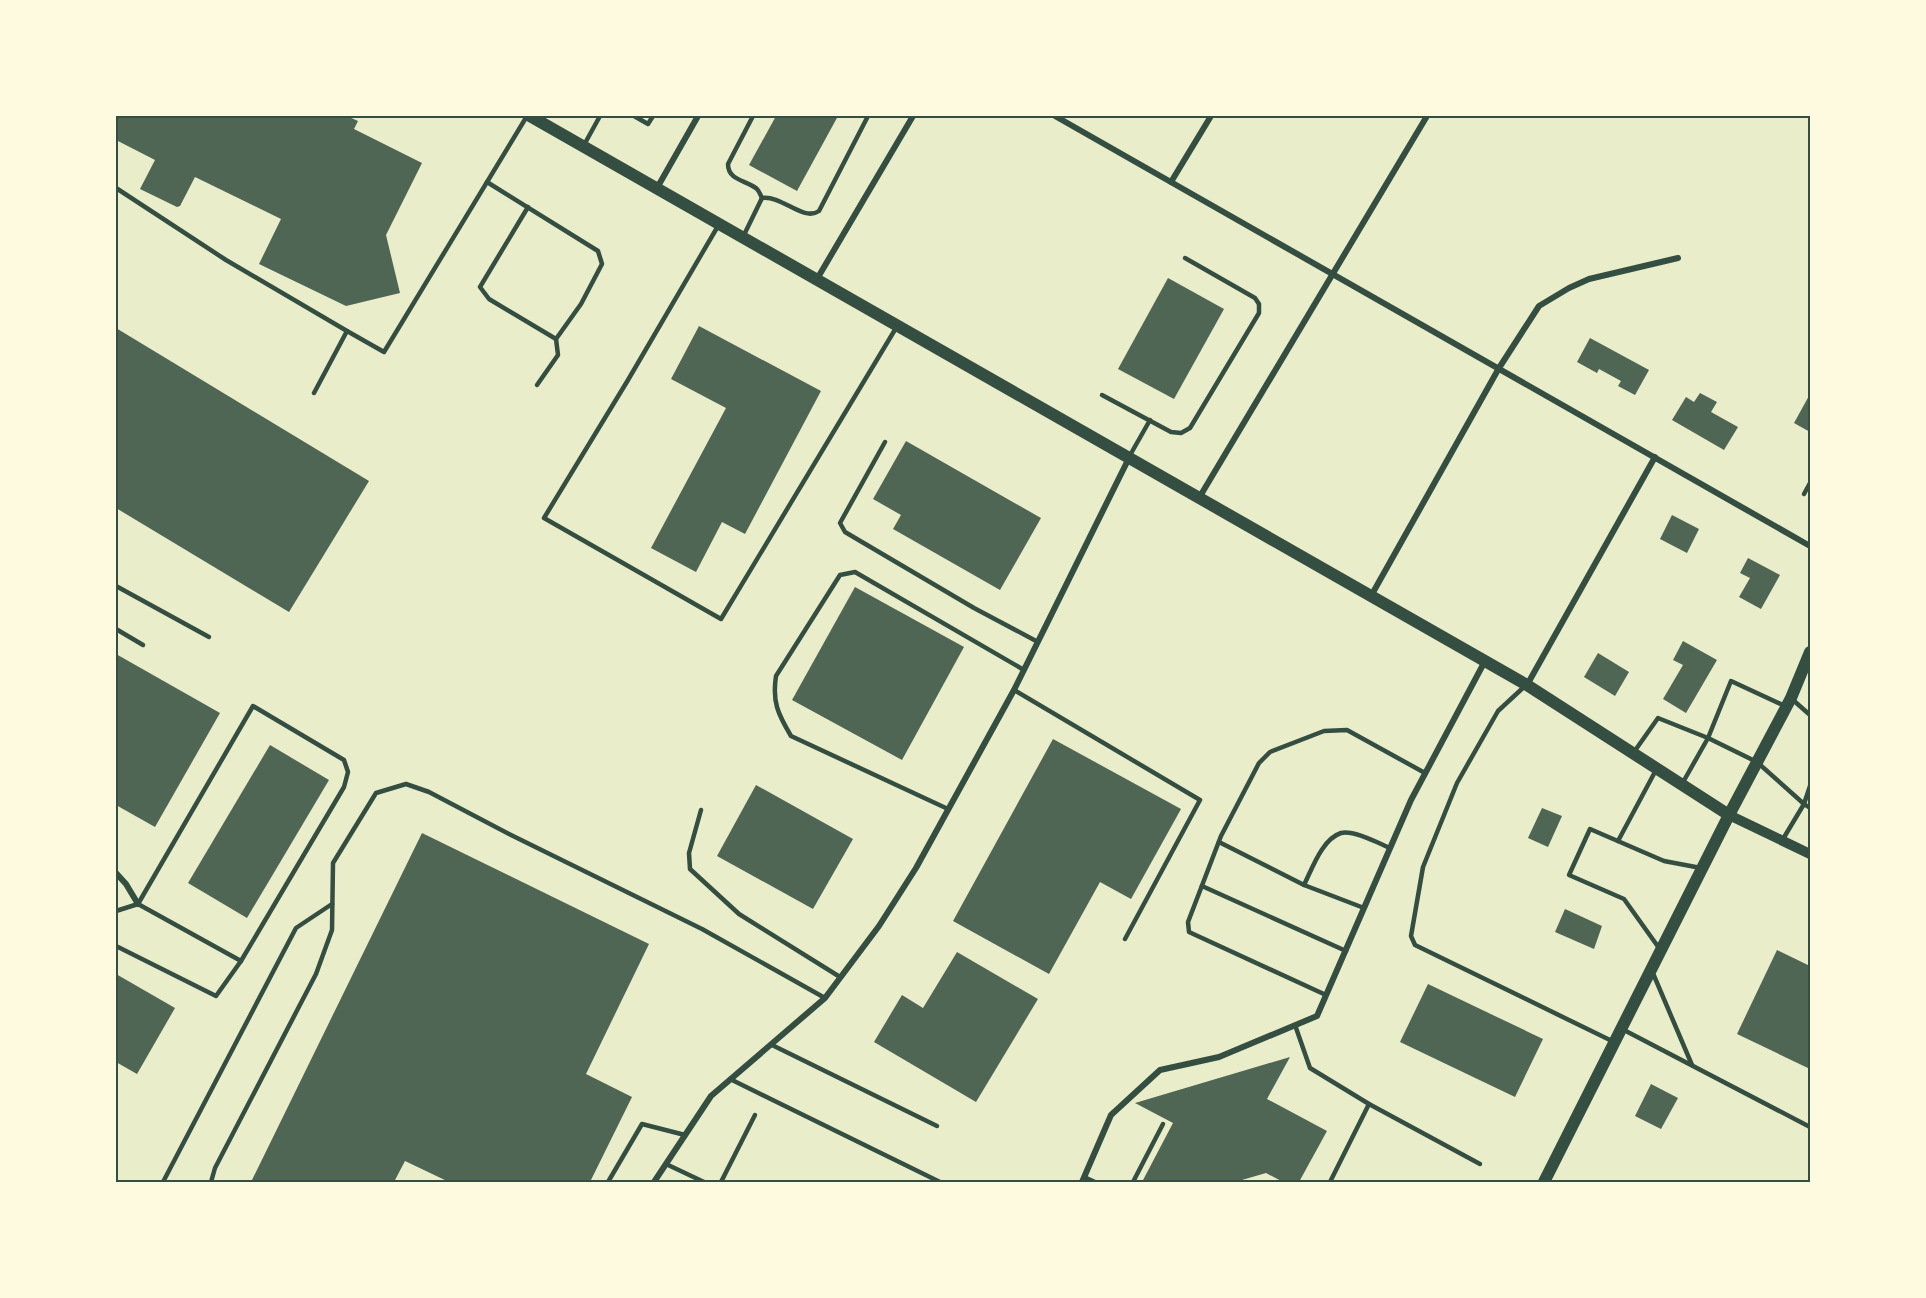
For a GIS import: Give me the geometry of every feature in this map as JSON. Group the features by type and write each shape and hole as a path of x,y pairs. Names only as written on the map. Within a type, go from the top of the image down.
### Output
{"main road":[{"path":"528,116 1527,685 1729,815"},
{"path":"1544,1182 1729,815 1789,702 1810,652"}],"street":[{"path":"657,188 698,116"},
{"path":"817,279 913,116"},
{"path":"1055,116 1810,546"},
{"path":"1172,182 1211,116"},
{"path":"1199,498 1428,116"},
{"path":"1371,596 1499,368 1539,306 1589,279 1678,258"},
{"path":"1527,685 1655,457"},
{"path":"654,1182 711,1096 825,998 879,926 916,868 1014,690 1129,458"},
{"path":"1083,1180 1111,1115 1160,1070 1219,1057 1317,1016 1425,773 1485,661"},
{"path":"1729,815 1810,855"},
{"path":"116,873 138,904"}],"lane":[{"path":"116,188 226,260 384,352 528,116"},
{"path":"583,146 600,116"},
{"path":"633,116 648,124 652,116"},
{"path":"753,116 728,164 728,171 732,176 758,190 762,198"},
{"path":"762,198 771,197 806,214 819,211 868,116"},
{"path":"487,182 598,251 602,264 581,304 556,339 558,355 537,386"},
{"path":"743,237 762,198"},
{"path":"528,207 480,287 489,299 556,339"},
{"path":"720,224 544,518 721,619 898,326"},
{"path":"1102,394 1172,432 1181,433 1190,428 1259,313 1259,304 1255,298 1185,258"},
{"path":"314,393 347,332"},
{"path":"1129,458 1150,420"},
{"path":"885,442 840,523 845,532 974,608 1038,642"},
{"path":"1804,494 1810,483"},
{"path":"948,809 791,736 778,714 773,693 776,676 840,575 855,572 1024,670"},
{"path":"116,586 208,637"},
{"path":"116,629 143,645"},
{"path":"1682,784 1708,738 1731,681 1789,702 1810,716"},
{"path":"1527,685 1498,711 1457,783 1423,867 1410,936 1415,945 1615,1042"},
{"path":"1014,690 1200,800 1125,939"},
{"path":"116,911 138,904 253,706 344,760 348,772 344,787 241,961 216,996 116,946"},
{"path":"1633,753 1658,718 1708,738 1757,762 1810,808"},
{"path":"1326,995 1189,932 1188,922 1219,842 1258,763 1270,752 1324,731 1347,730 1425,773"},
{"path":"1618,841 1657,768"},
{"path":"211,1182 215,1168 316,974 332,930 333,863 376,792 406,784 429,792 702,929 825,998"},
{"path":"1782,840 1804,804 1810,786"},
{"path":"701,810 689,853 690,869 740,914 840,977"},
{"path":"1661,950 1624,899 1569,875 1590,828 1664,861 1702,868"},
{"path":"1304,885 1324,844 1341,833 1357,835 1390,848"},
{"path":"1219,842 1304,885 1364,908"},
{"path":"1202,886 1346,951"},
{"path":"138,904 241,961"},
{"path":"163,1182 296,928 333,904"},
{"path":"1651,969 1692,1065"},
{"path":"1295,1025 1310,1068 1369,1104 1480,1164"},
{"path":"1622,1029 1810,1127"},
{"path":"772,1045 937,1126"},
{"path":"730,1079 940,1182"},
{"path":"1330,1182 1369,1104"},
{"path":"721,1182 755,1115"},
{"path":"608,1182 642,1124 685,1135"},
{"path":"1133,1182 1163,1124"},
{"path":"666,1164 704,1182"},
{"path":"1083,1180 1095,1182"}],"building":[{"path":"116,116 347,116 358,121 354,129 422,163 386,235 400,293 346,306 259,264 281,219 195,177 180,206 177,207 140,189 155,160 116,140"},
{"path":"776,116 838,116 797,191 749,165"},
{"path":"1168,278 1224,309 1174,399 1118,369"},
{"path":"699,326 821,391 745,534 722,522 696,572 651,548 726,408 671,379"},
{"path":"116,328 369,481 289,612 116,508"},
{"path":"1590,338 1649,370 1635,395 1618,386 1621,381 1599,369 1597,373 1577,362"},
{"path":"1700,393 1717,402 1711,412 1738,427 1724,450 1672,420 1686,397 1694,402"},
{"path":"1810,394 1810,432 1794,423"},
{"path":"906,441 1041,518 1000,590 893,529 901,515 873,499"},
{"path":"1672,515 1699,529 1687,553 1660,539"},
{"path":"1748,558 1780,575 1761,609 1739,597 1750,578 1740,573"},
{"path":"855,587 964,647 902,760 792,700"},
{"path":"1683,641 1717,660 1686,713 1663,699 1683,665 1673,660"},
{"path":"1598,653 1629,672 1615,696 1584,677"},
{"path":"116,654 220,713 155,827 116,805"},
{"path":"1053,739 1181,809 1131,899 1100,882 1049,974 953,921"},
{"path":"270,745 329,780 247,918 188,883"},
{"path":"756,785 853,839 813,909 717,856"},
{"path":"1542,808 1562,816 1548,847 1528,838"},
{"path":"422,833 649,944 586,1074 632,1097 590,1182 449,1182 405,1161 394,1182 251,1182"},
{"path":"1565,909 1602,926 1594,949 1555,932"},
{"path":"1777,950 1810,966 1810,1069 1737,1034"},
{"path":"957,952 1038,999 976,1102 874,1042 902,995 923,1008"},
{"path":"116,974 175,1008 137,1074 116,1062"},
{"path":"1428,984 1543,1039 1515,1097 1400,1042"},
{"path":"1290,1057 1267,1099 1327,1131 1299,1182 1283,1182 1266,1173 1235,1182 1142,1182 1173,1123 1135,1103"},
{"path":"1651,1084 1678,1098 1661,1129 1635,1116"}]}
